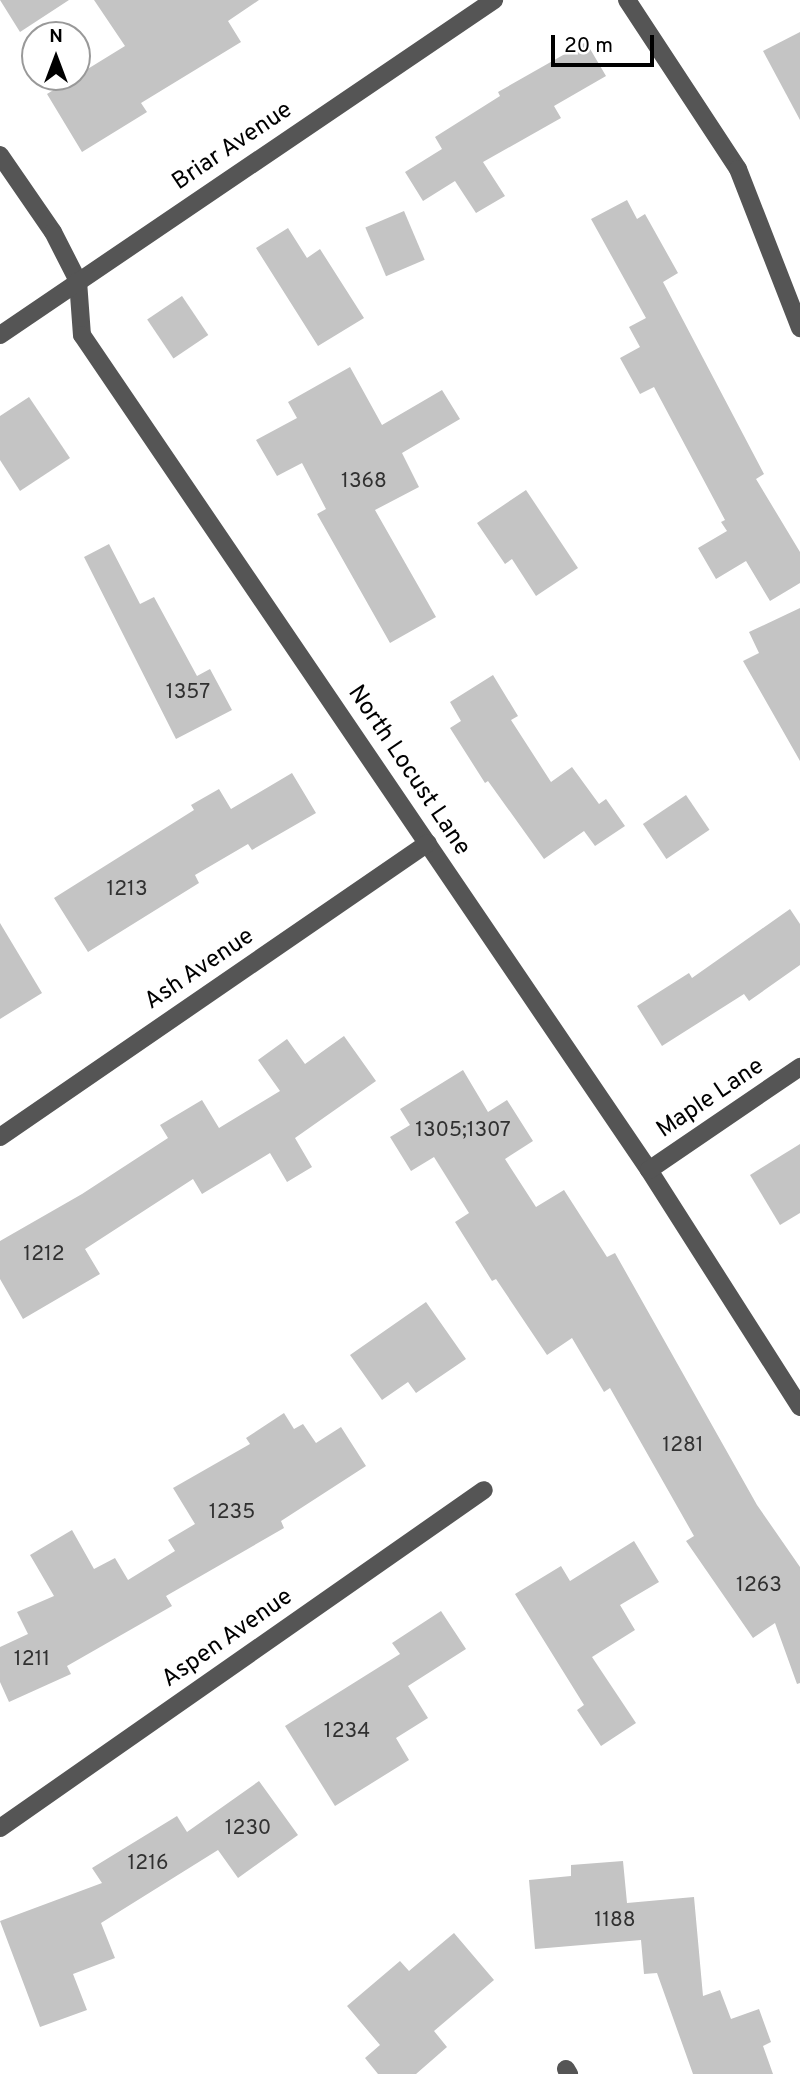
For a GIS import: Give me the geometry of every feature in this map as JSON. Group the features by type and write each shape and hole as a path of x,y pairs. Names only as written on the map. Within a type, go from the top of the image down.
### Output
{"street":[{"name":"Briar Avenue","path":"0,335 494,0"},
{"path":"627,0 738,169 800,328"},
{"name":"North Locust Lane","path":"0,155 53,232 78,281 82,335 649,1170 800,1407"},
{"name":"Ash Avenue","path":"0,1137 428,843"},
{"name":"Maple Lane","path":"649,1170 800,1067"},
{"name":"Aspen Avenue","path":"0,1828 484,1490"}],"building":[{"path":"0,0 69,0 37,21 21,21 20,32"},
{"path":"94,0 259,0 228,21 241,42 141,103 147,112 82,152 47,94 52,91 91,91 91,67 125,46"},
{"path":"800,32 800,120 763,51"},
{"path":"586,42 606,76 554,106 561,118 483,162 505,196 476,213 455,181 423,201 405,172 442,149 435,137 500,96 498,92"},
{"path":"627,200 637,219 645,214 678,273 663,282 764,474 756,479 800,552 800,583 770,601 746,561 716,579 698,548 727,531 721,522 725,520 654,387 640,394 620,358 640,347 629,327 646,318 591,219"},
{"path":"404,211 425,260 386,276 365,227"},
{"path":"288,228 307,258 320,249 364,318 318,346 256,248"},
{"path":"182,296 208,335 173,358 147,319"},
{"path":"350,367 382,425 442,390 460,419 402,453 419,487 375,510 436,617 390,643 317,514 326,509 302,463 277,476 256,440 297,418 288,402"},
{"path":"29,397 70,458 20,491 0,460 0,416"},
{"path":"526,490 578,568 536,596 512,559 505,564 477,523"},
{"path":"109,544 140,604 154,597 197,676 210,669 232,710 176,739 84,557"},
{"path":"800,608 800,761 743,661 759,653 749,632"},
{"path":"493,675 518,716 511,720 551,782 572,767 599,804 606,799 625,826 595,846 584,831 544,859 488,781 485,783 450,728 461,721 450,702"},
{"path":"292,773 316,813 252,850 248,844 195,875 199,883 88,952 54,898 194,810 191,805 219,789 231,809"},
{"path":"686,795 709,830 666,859 643,824"},
{"path":"790,909 800,924 800,965 749,1001 744,994 662,1046 637,1006 689,973 692,978"},
{"path":"0,923 42,993 0,1019"},
{"path":"344,1036 376,1081 295,1138 312,1167 287,1182 270,1153 202,1194 193,1179 85,1249 100,1274 23,1319 0,1279 0,1241 82,1194 168,1138 160,1125 202,1100 219,1128 280,1091 258,1060 287,1039 305,1064"},
{"path":"463,1070 488,1112 507,1100 533,1141 505,1159 536,1207 564,1190 607,1257 615,1253 757,1505 800,1567 800,1683 797,1684 775,1623 753,1638 686,1541 694,1536 610,1388 604,1392 572,1338 547,1355 496,1279 492,1281 455,1222 469,1213 434,1157 411,1171 390,1137 410,1125 400,1109"},
{"path":"800,1144 800,1213 780,1225 750,1175"},
{"path":"426,1302 466,1359 416,1393 408,1382 382,1400 350,1355"},
{"path":"284,1413 294,1429 303,1424 316,1443 341,1427 366,1466 281,1521 284,1528 166,1596 172,1606 67,1666 71,1674 9,1702 0,1682 0,1647 28,1634 17,1612 54,1596 30,1555 72,1530 94,1569 115,1558 128,1580 175,1551 168,1540 195,1524 173,1488 250,1444 246,1438"},
{"path":"634,1541 659,1582 620,1605 635,1630 592,1657 636,1723 601,1746 577,1710 584,1705 515,1594 561,1566 570,1581"},
{"path":"441,1611 466,1649 408,1686 428,1718 396,1738 409,1760 335,1806 285,1726 400,1654 392,1643"},
{"path":"259,1781 298,1835 238,1878 218,1850 101,1923 115,1958 73,1974 87,2010 40,2027 0,1921 102,1883 92,1868 177,1816 187,1832"},
{"path":"623,1861 627,1903 694,1897 703,1996 720,1990 731,2019 759,2009 771,2042 763,2046 773,2074 693,2074 657,1973 644,1974 641,1940 535,1949 529,1880 571,1876 571,1865"},
{"path":"454,1933 494,1980 434,2031 447,2047 416,2074 378,2074 365,2058 380,2045 347,2006 400,1961 409,1971"}]}
